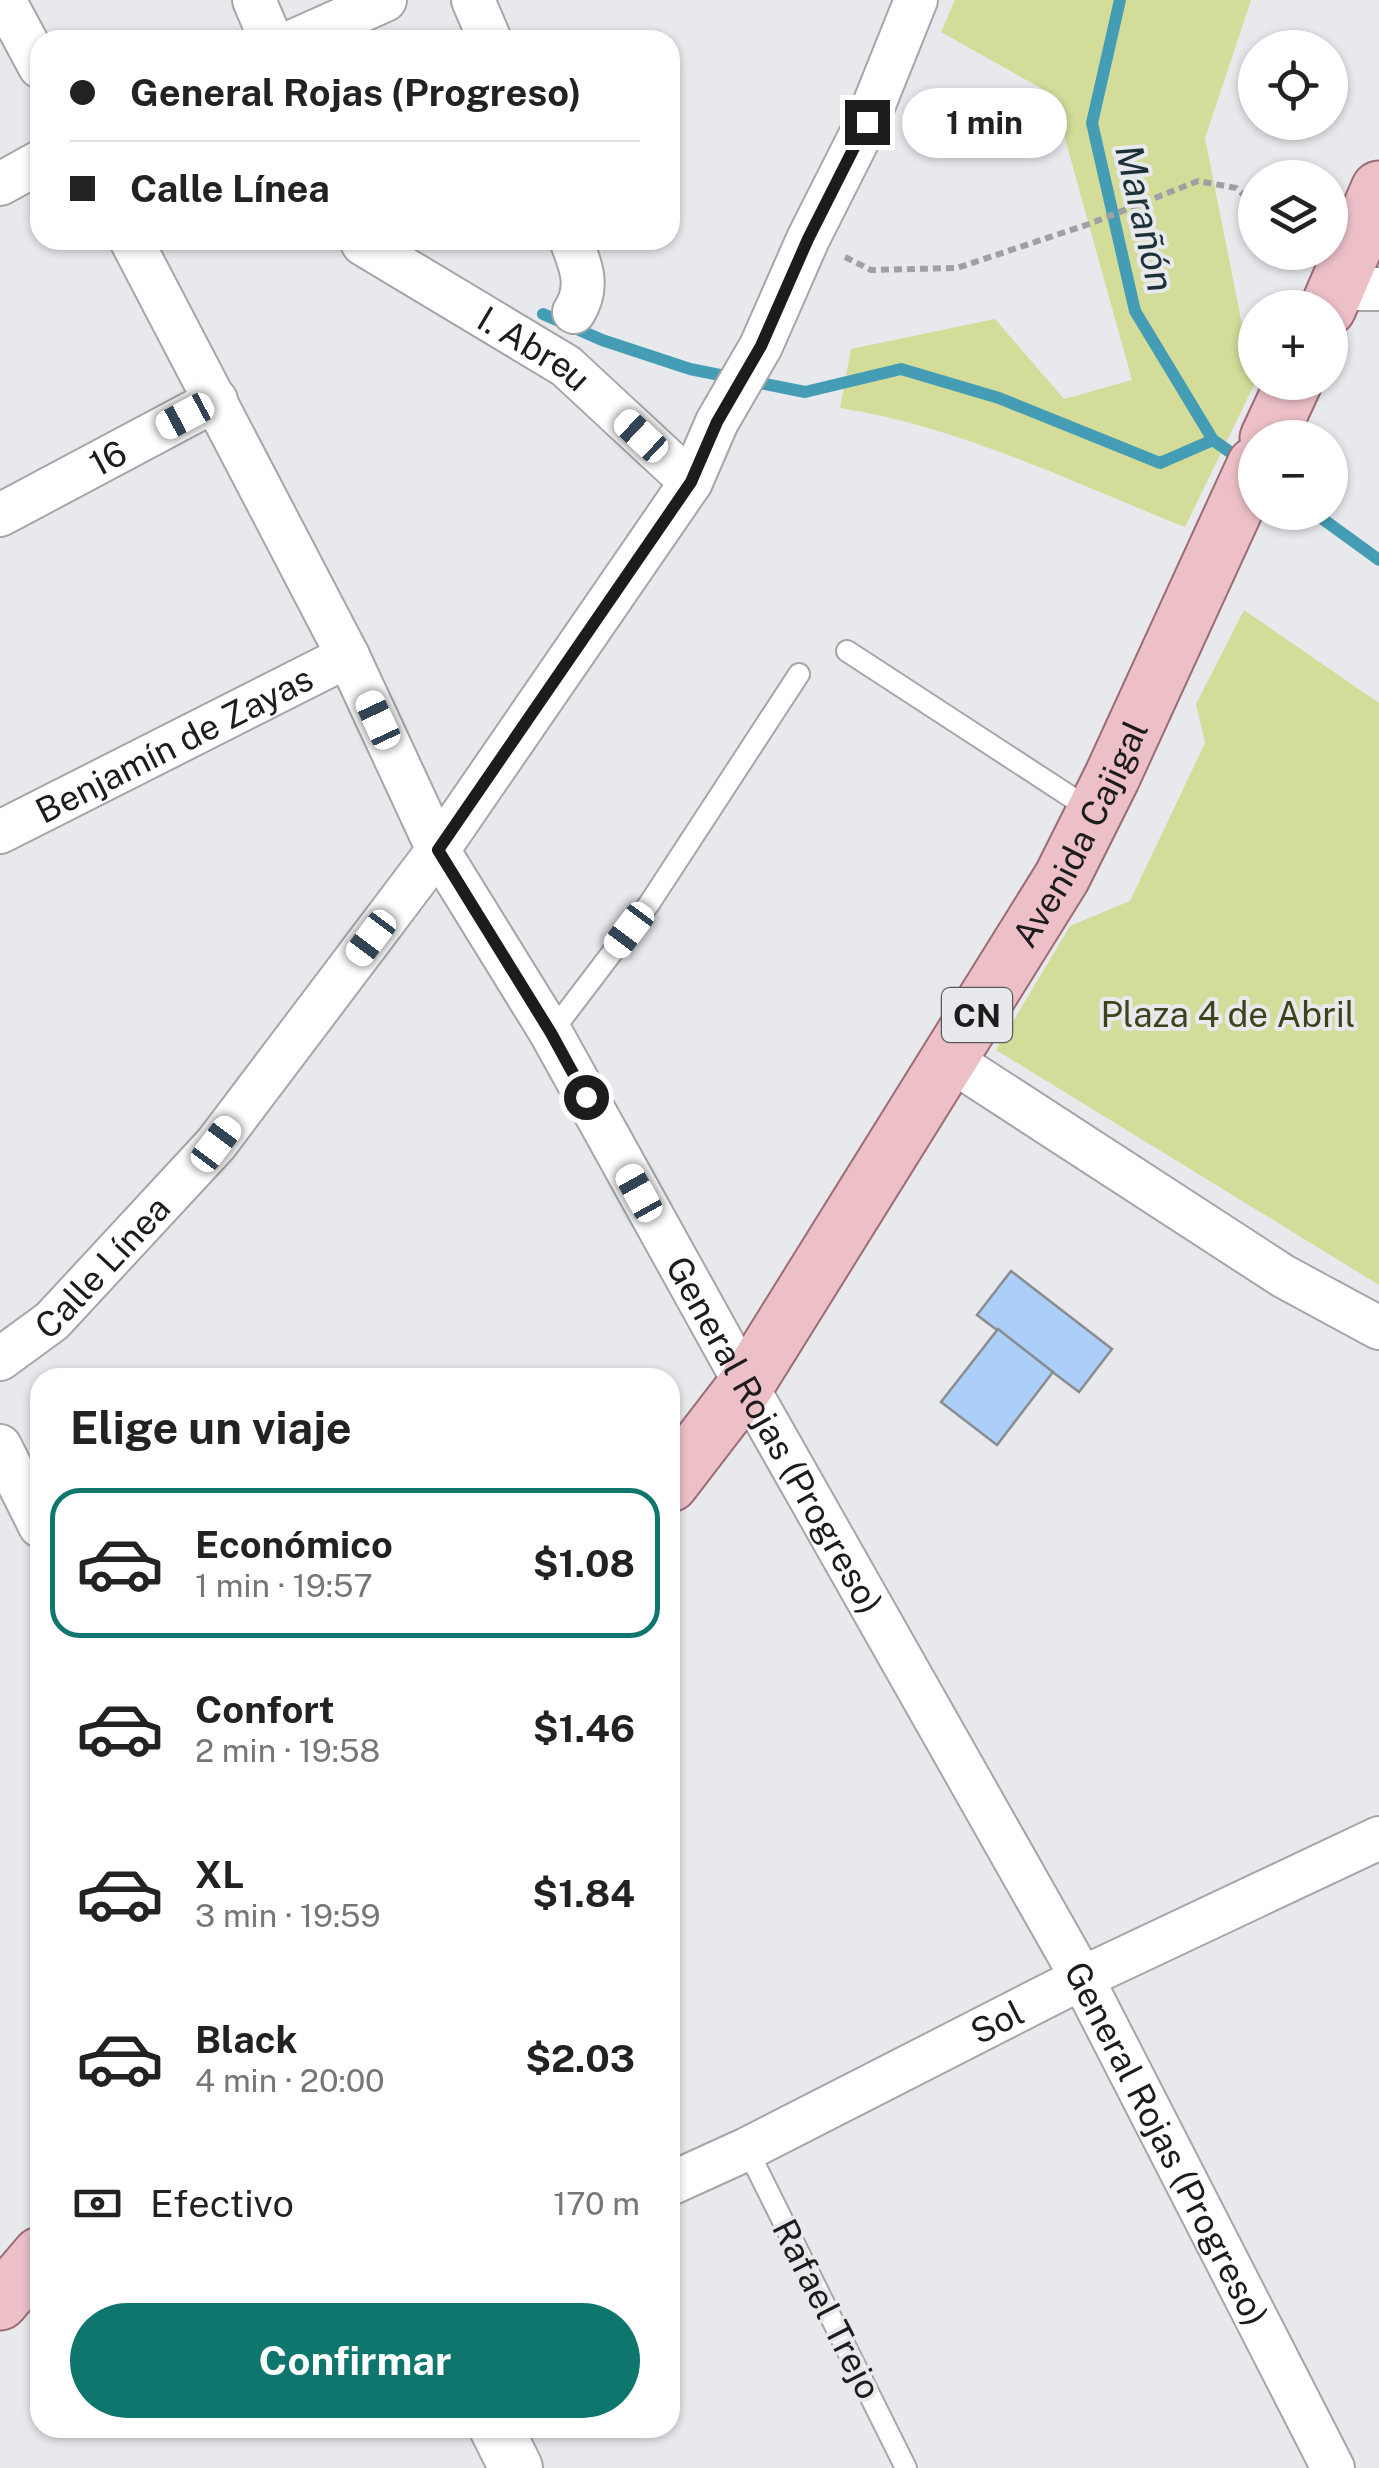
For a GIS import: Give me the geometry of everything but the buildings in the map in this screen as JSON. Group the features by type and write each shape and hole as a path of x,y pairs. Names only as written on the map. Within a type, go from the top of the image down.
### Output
{"main road":[{"path":"1348,295 1379,189"},
{"name":"Avenida Cajigal","path":"680,1471 746,1385 1062,877 1096,813 1238,500"},
{"path":"0,2302 30,2266"}],"street":[{"path":"4,0 30,49"},
{"path":"254,0 267,30"},
{"path":"318,30 385,0"},
{"path":"473,0 486,30"},
{"name":"Calle Línea","path":"0,1359 52,1321 216,1144 438,850 691,482 717,422 761,346 808,239 867,122 916,0"},
{"path":"0,184 30,168"},
{"name":"General Rojas (Progreso)","path":"136,250 348,656 438,850 551,1033 1082,1978 1333,2468"},
{"name":"I. Abreu","path":"373,250 566,366 691,482"},
{"path":"574,312 582,298 583,272 575,250"},
{"name":"16","path":"0,515 216,400"},
{"name":"Benjamín de Zayas","path":"0,832 348,656"},
{"path":"949,1060 1283,1276 1379,1328"},
{"path":"0,1446 30,1506"},
{"name":"Sol","path":"680,2179 1082,1978 1379,1838"},
{"path":"501,2438 516,2468"}],"lane":[{"path":"848,651 1096,813"},
{"path":"551,1033 648,904 799,674"},
{"name":"Rafael Trejo","path":"747,2149 906,2468"}],"path":[{"path":"808,239 871,270 957,268 1090,224 1198,181 1238,190"}],"green space":[{"path":"955,0 1251,0 1205,138 1238,304 1238,400 1247,400 1185,527 972,442 884,416 840,408 851,349 995,319 1064,399 1132,380 1053,95 941,32"},
{"name":"Plaza 4 de Abril","path":"1244,610 1379,703 1379,1285 996,1050 1070,926 1130,901 1205,743 1196,704"}],"waterway":[{"name":"Marañón","path":"1120,0 1092,123 1135,311 1213,440 1238,458"},
{"path":"543,314 602,340 690,369 805,392 901,369 999,398 1160,463 1213,440"},
{"name":"Marañón","path":"1338,530 1379,560"}],"route":[{"path":"586,1097 438,850 691,482 717,422 761,346 808,239 867,122"}]}
